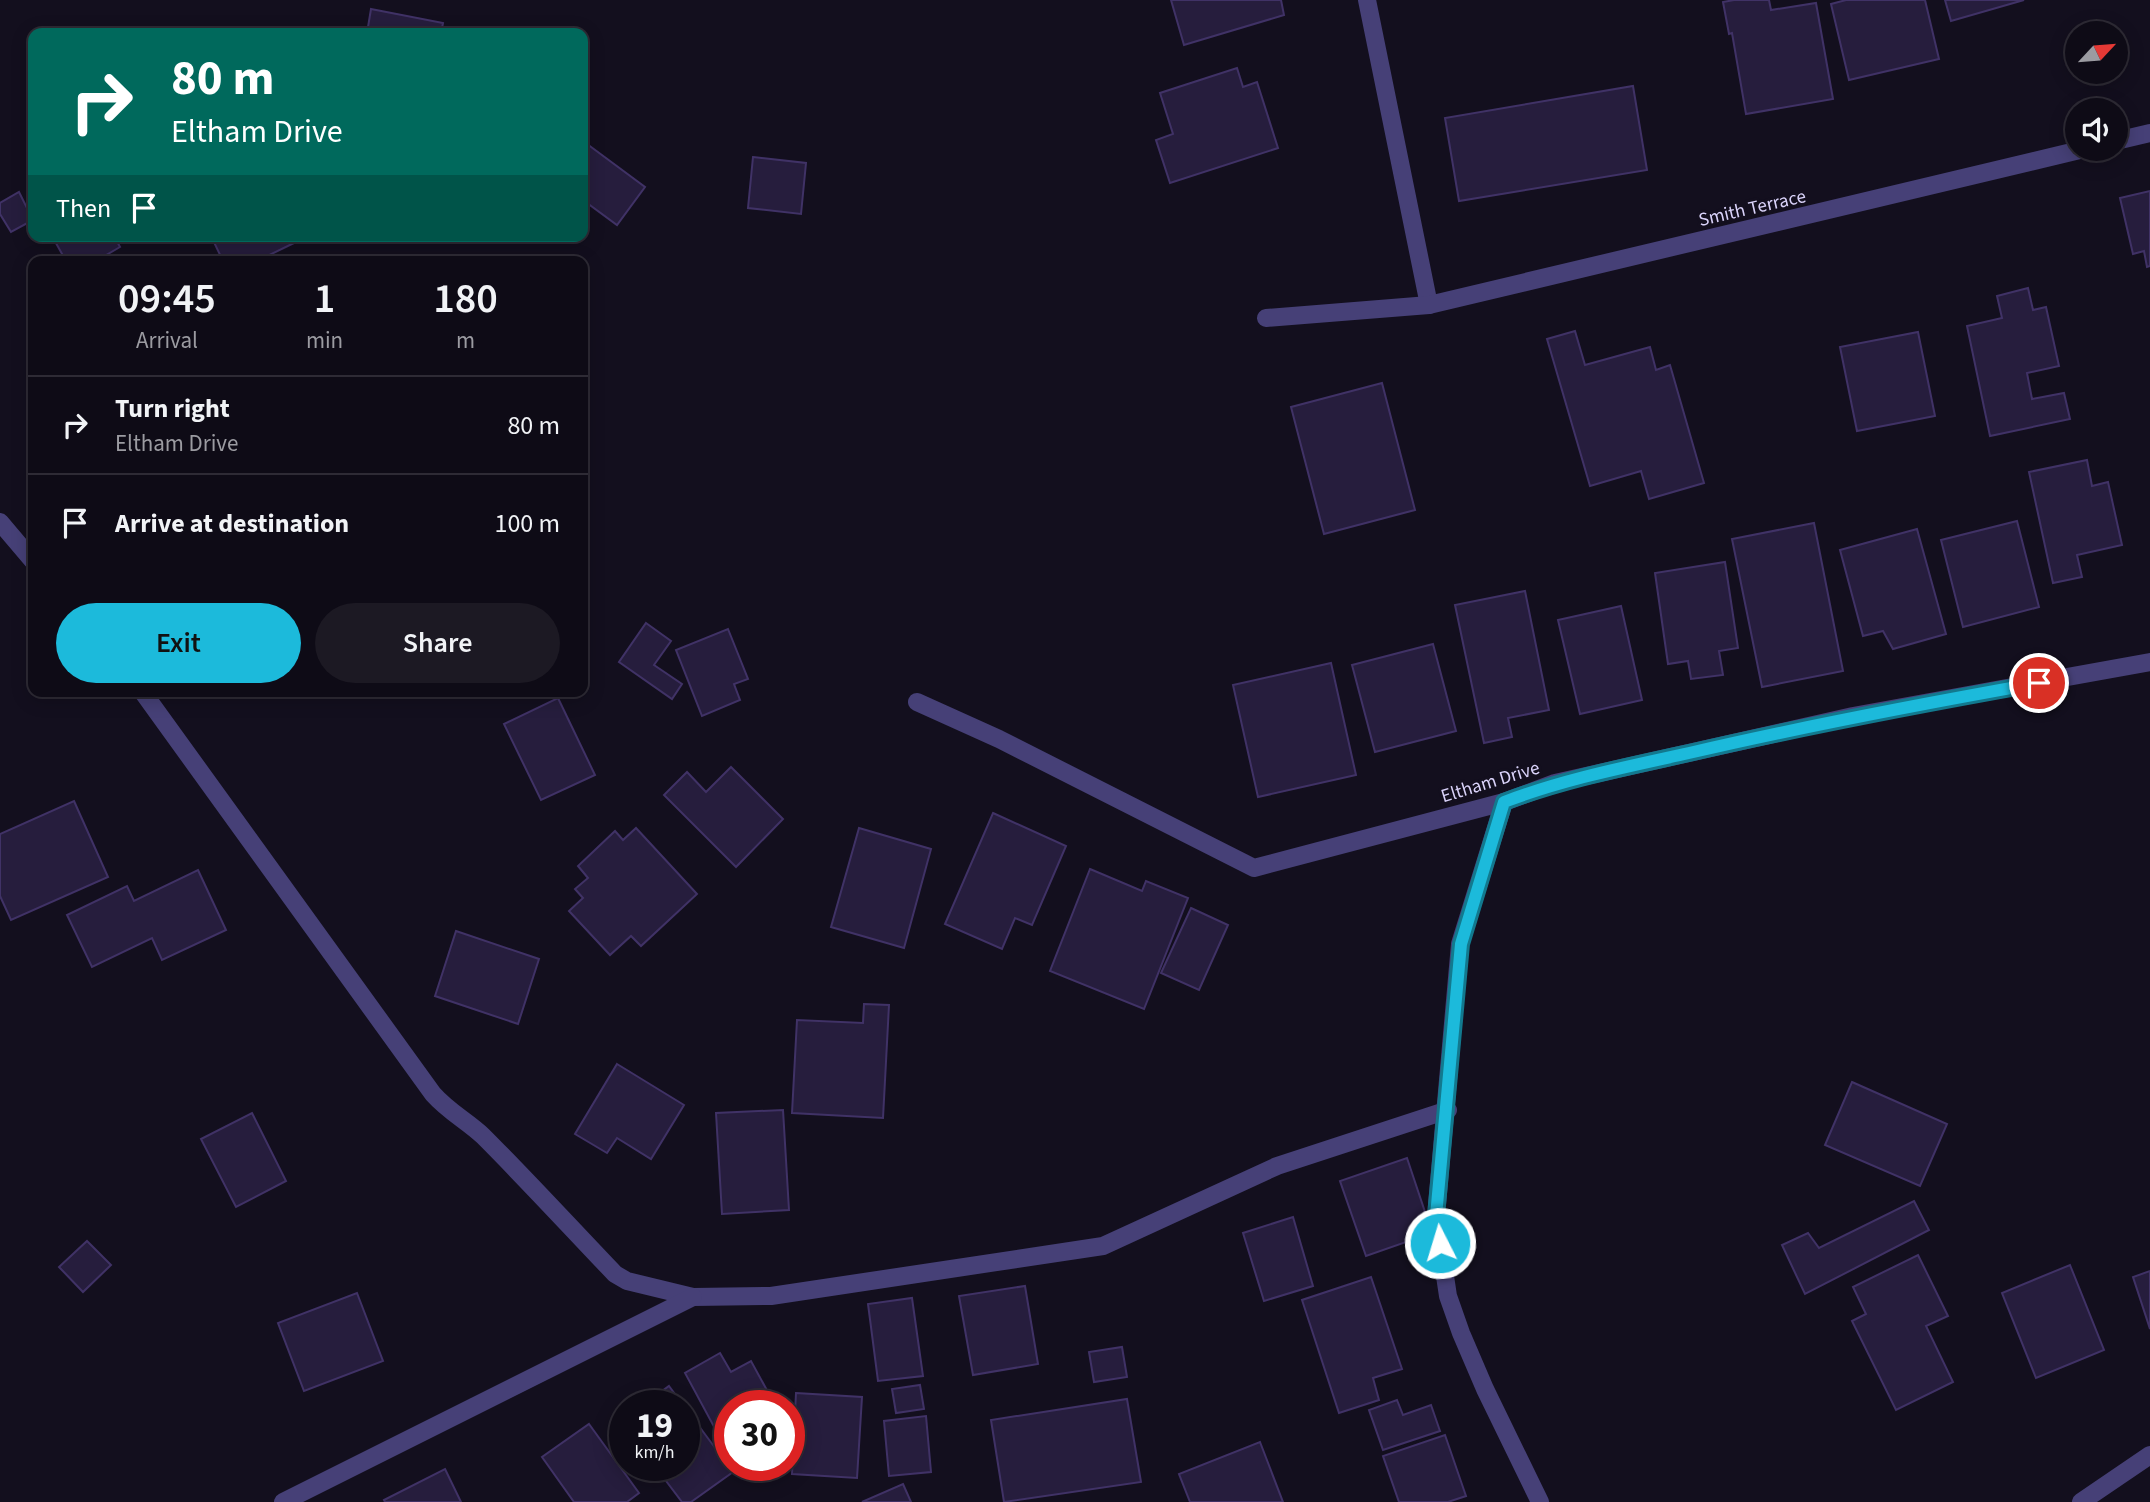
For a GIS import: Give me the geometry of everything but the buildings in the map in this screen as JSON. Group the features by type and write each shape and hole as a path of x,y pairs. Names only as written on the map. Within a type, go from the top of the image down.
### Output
{"street":[{"path":"1367,0 1429,305"},
{"path":"2128,138 2150,133"},
{"name":"Smith Terrace","path":"1266,318 1429,305 2065,154"},
{"path":"0,522 28,555"},
{"name":"Eltham Drive","path":"918,702 999,739 1254,869 1504,802 1555,783 1839,719 2150,662"},
{"path":"146,697 433,1094 452,1114 479,1132 543,1195 615,1274 627,1281 693,1297 771,1296 1103,1246 1278,1166 1448,1110"},
{"path":"1504,802 1461,944 1448,1110 1436,1216 1448,1296 1485,1389 1540,1502"},
{"path":"283,1502 693,1297"},
{"path":"2081,1502 2150,1455"}],"route":[{"path":"1440,1243 1436,1216 1448,1110 1461,944 1504,802 1555,783 1707,748 1853,716 2039,683"}]}
